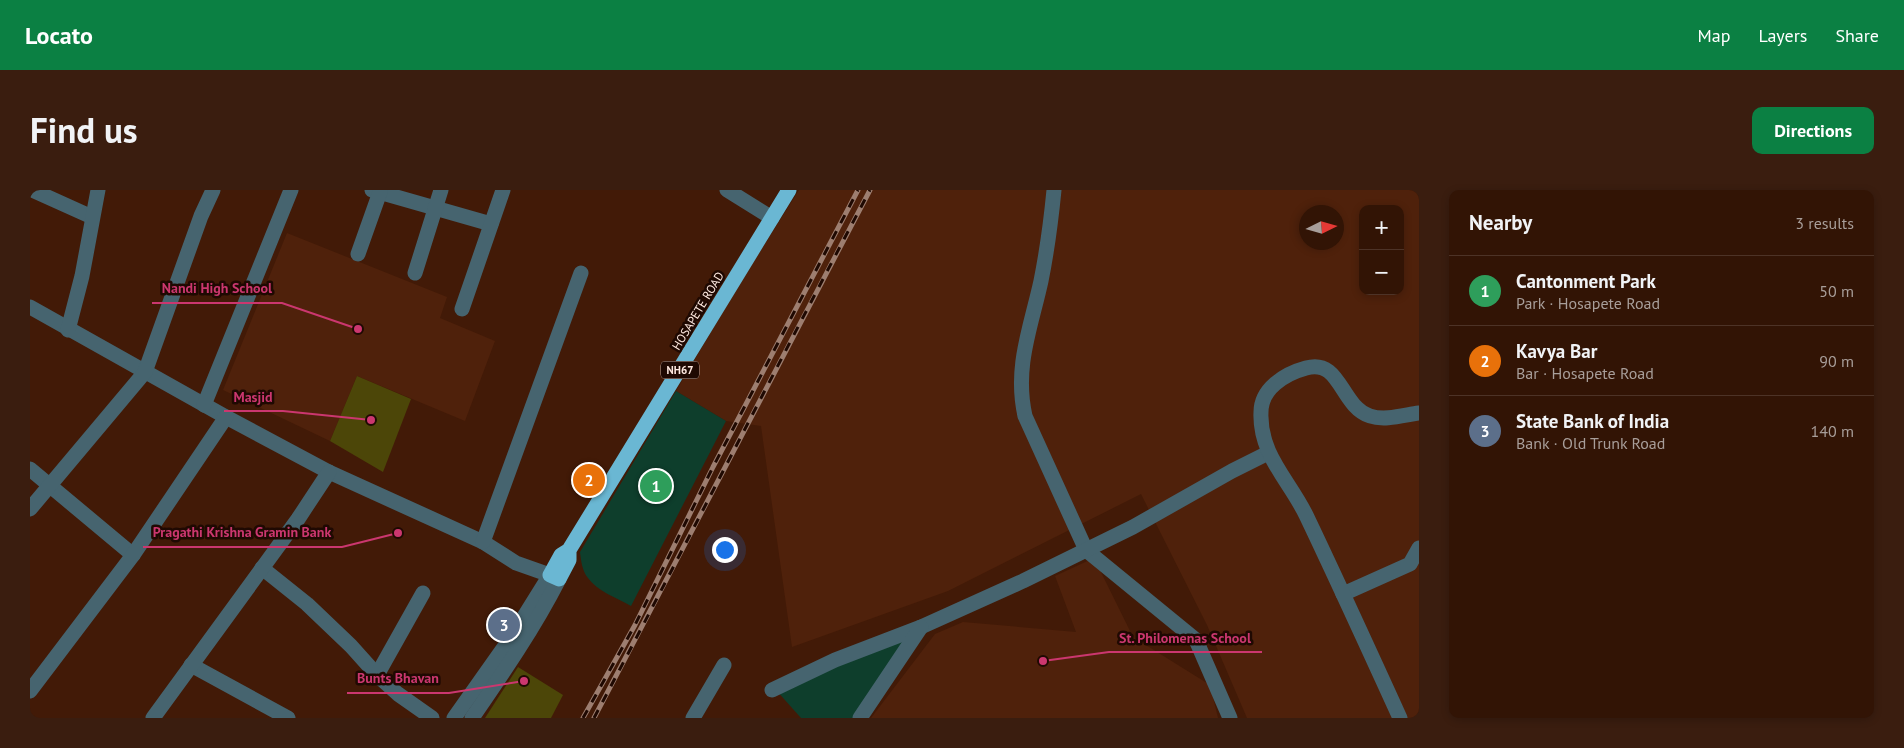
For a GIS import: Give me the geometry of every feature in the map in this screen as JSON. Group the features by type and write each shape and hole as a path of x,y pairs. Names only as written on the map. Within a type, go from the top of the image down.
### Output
{"highway":[{"name":"HOSAPETE ROAD","path":"555,577 569,560 569,550 789,190"}],"street":[{"path":"32,190 92,218"},
{"path":"68,330 82,276 98,190"},
{"path":"30,509 145,372 213,190"},
{"path":"204,405 291,190"},
{"path":"415,273 441,190"},
{"path":"462,309 503,190"},
{"path":"727,190 772,218"},
{"path":"1054,190 1044,264 1023,356 1020,396 1025,416 1086,550 1196,640 1230,718"},
{"path":"358,254 376,191 491,224"},
{"path":"483,542 581,273"},
{"path":"30,307 68,330 329,472 483,542 516,563 555,577"},
{"path":"1400,718 1304,512 1268,452 1262,436 1261,413 1262,399 1268,389 1306,368 1318,367 1329,370 1352,405 1362,413 1373,417 1392,417 1419,412"},
{"path":"30,691 133,554 226,417"},
{"path":"772,690 835,660 920,627 1022,581 1133,527 1268,452"},
{"path":"30,469 133,554"},
{"path":"153,718 298,519 329,472"},
{"path":"1343,594 1410,564 1419,548"},
{"path":"262,568 283,583 328,624 398,694 432,718"},
{"path":"454,718 555,577"},
{"path":"472,718 514,656 547,602 555,577"},
{"path":"377,675 423,593"},
{"path":"860,718 920,627"},
{"path":"191,664 261,712 288,718"},
{"path":"692,718 724,665"}],"shaded area":[{"path":"799,190 1419,190 1419,718 1247,718 1207,625 1141,494 948,591 792,647 761,426 726,421 676,391 740,283"},
{"path":"287,233 447,297 440,318 495,341 465,421 357,376 330,441 223,390"},
{"path":"1094,558 1133,637 1210,685 1218,718 871,718 935,634 963,622 1076,632 1055,576"}],"green space":[{"path":"676,391 726,421 631,606 592,583 584,572 580,552"},
{"path":"912,633 859,718 801,718 776,690"}],"building":[{"path":"357,376 411,399 383,472 330,441"},
{"path":"518,667 563,695 551,718 485,718"}],"railway":[{"path":"583,718 635,625 713,467 858,190"},
{"path":"594,718 870,190"}],"place":[{"name":"Nandi High School","path":"358,329"},
{"name":"Masjid","path":"371,420"},
{"name":"Kavya Bar","path":"589,480"},
{"name":"Cantonment Park","path":"656,486"},
{"name":"Pragathi Krishna Gramin Bank","path":"398,533"},
{"name":"State Bank of India","path":"504,625"},
{"name":"St. Philomenas School","path":"1043,661"},
{"name":"Bunts Bhavan","path":"524,681"}]}
